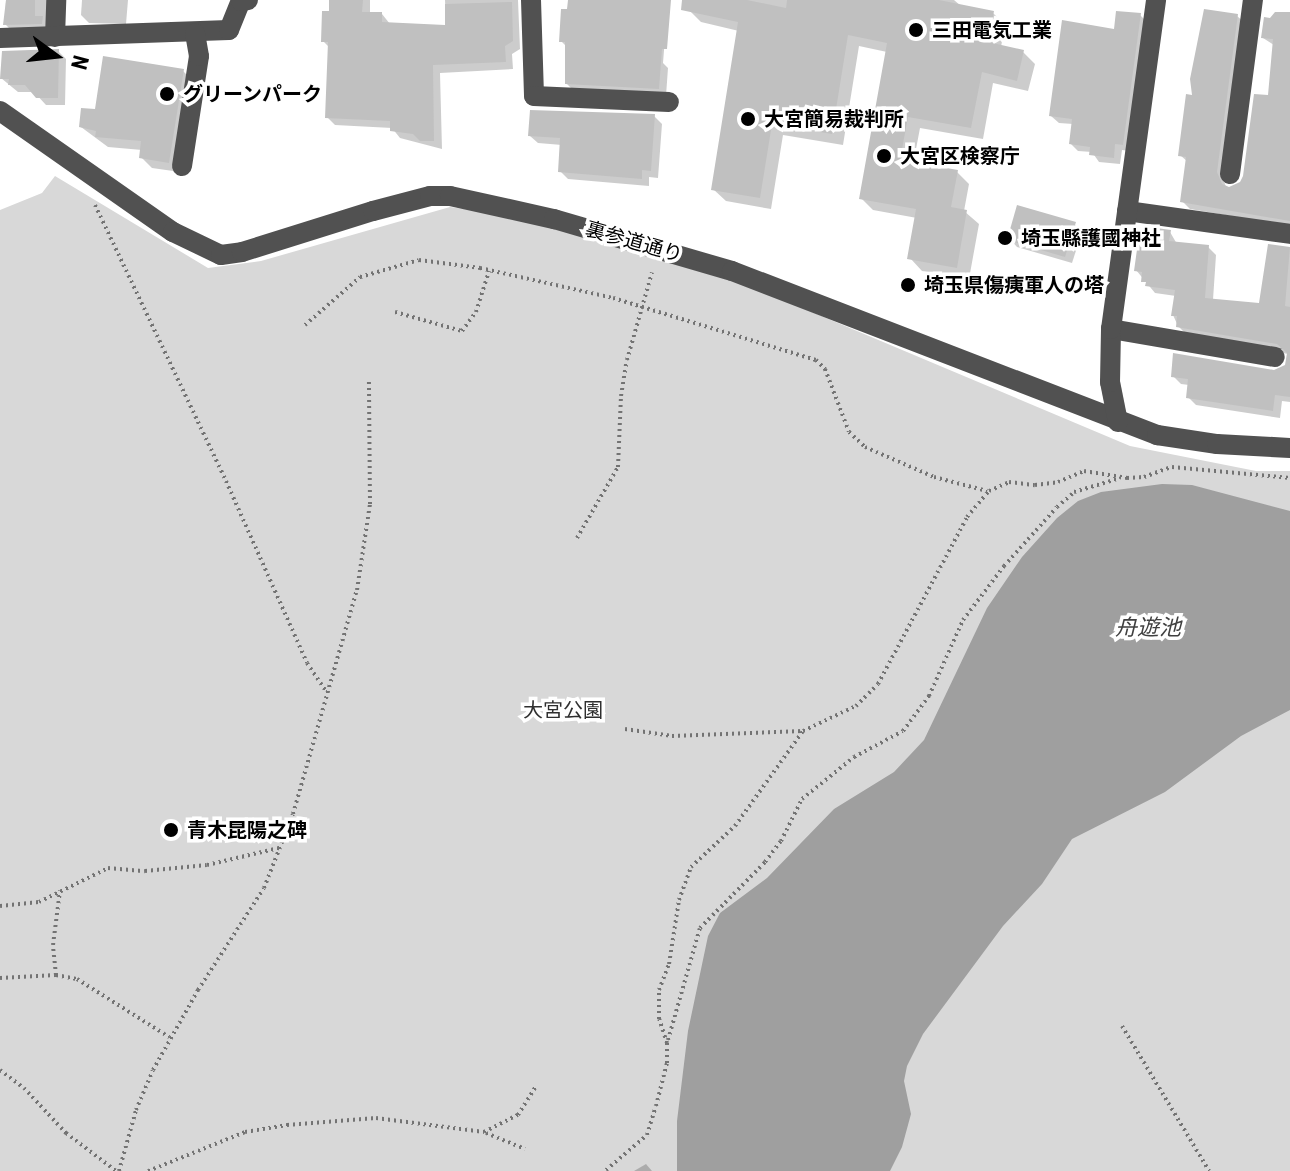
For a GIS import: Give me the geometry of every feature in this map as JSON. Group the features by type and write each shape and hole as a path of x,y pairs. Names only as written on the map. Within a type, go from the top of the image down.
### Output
{"street":[{"path":"55,37 56,0"},
{"path":"0,38 229,30 241,1 248,0"},
{"path":"531,0 534,96 669,102"},
{"path":"1118,422 1110,382 1111,329 1156,0"},
{"path":"1230,174 1253,0"},
{"path":"182,166 199,56 195,33"},
{"name":"裏参道通り","path":"0,111 173,232 221,255 242,252 430,196 450,196 554,219 732,271 1157,435 1217,444 1290,448"},
{"path":"1127,211 1290,234"},
{"path":"1111,329 1275,357"}],"path":[{"path":"77,166 226,481 295,637 327,693"},
{"path":"577,538 618,467 621,396 627,360 658,249"},
{"path":"305,325 360,277 399,265 431,261 490,270 643,308 816,360 825,369 849,432 865,447 934,477 989,491"},
{"path":"395,312 462,331 476,312 490,270"},
{"path":"0,1070 24,1088 66,1133 117,1171 136,1110 169,1037 255,904 310,761 357,590 364,551 372,440 369,379"},
{"path":"625,729 703,737 803,731 856,706 878,684 967,517 989,491 1009,482 1035,485 1058,482 1084,471 1144,477 1172,467 1290,478"},
{"path":"606,1170 647,1135 667,1063 667,1043 700,928 773,851 802,799 854,757 903,731 929,696 963,620 1012,556 1057,507 1074,492 1122,477"},
{"path":"667,1043 659,1019 659,990 669,964 679,900 691,867 735,826 803,731"},
{"path":"0,906 39,902 108,868 145,871 195,867 231,862 279,848"},
{"path":"56,975 53,945 60,889"},
{"path":"0,978 56,975 77,979 169,1037"},
{"path":"1122,1026 1209,1171"},
{"path":"484,1132 518,1115 536,1086"},
{"path":"148,1171 245,1132 287,1125 376,1118 484,1132 525,1149"}],"green space":[{"name":"大宮公園","path":"55,176 208,268 261,261 450,207 506,215 731,278 1130,446 1256,471 1290,471 1290,1171 0,1171 0,210 42,193"}],"water":[{"name":"舟遊池","path":"1162,484 1192,485 1290,511 1290,710 1241,736 1165,792 1072,839 1042,884 1003,926 923,1034 907,1066 904,1081 911,1114 902,1147 890,1171 677,1171 677,1121 688,1031 708,936 720,913 767,878 834,809 894,772 924,740 987,608 1022,557 1057,518 1078,501 1101,492"}],"building":[{"path":"6,0 35,0 35,16 43,16 42,24 3,25"},
{"path":"329,0 363,0 362,12 382,12 382,22 445,25 445,4 512,2 513,41 505,46 506,62 433,65 434,141 420,141 413,134 390,131 390,121 325,118 328,42 321,42 322,11 329,11"},
{"path":"568,0 671,0 667,49 662,49 659,89 565,84 565,42 559,42 561,9 567,9"},
{"path":"682,0 747,0 786,8 787,0 939,0 994,11 988,42 1024,50 1017,81 982,72 971,128 908,117 900,160 958,170 951,207 967,210 957,268 907,259 916,209 859,199 887,43 848,35 832,134 772,124 760,198 711,190 738,22 681,10"},
{"path":"1204,9 1238,14 1217,172 1222,184 1229,187 1240,182 1243,176 1254,94 1268,95 1273,39 1261,38 1264,17 1270,18 1275,12 1290,12 1290,221 1180,202 1186,157 1178,156 1186,94 1192,95 1190,79"},
{"path":"1116,11 1141,13 1123,145 1115,144 1114,158 1089,155 1090,147 1069,144 1072,119 1049,116 1062,20 1114,29"},
{"path":"59,49 58,98 36,98 25,85 8,85 9,79 0,79 2,51"},
{"path":"103,56 184,69 169,163 139,158 141,141 95,137 96,131 79,127 81,108 95,109"},
{"path":"530,110 655,114 651,171 642,170 642,179 558,172 560,138 528,136"},
{"path":"1017,205 1076,222 1065,257 1007,240"},
{"path":"1149,227 1171,230 1169,241 1209,245 1205,298 1259,303 1268,244 1290,247 1285,306 1290,307 1290,397 1275,395 1273,411 1186,398 1188,379 1171,377 1173,353 1274,370 1285,365 1287,353 1277,344 1176,327 1177,316 1171,316 1175,290 1145,286 1146,282 1141,282 1142,272 1134,271 1139,235 1147,236"}],"place":[{"name":"三田電気工業","path":"916,30"},
{"name":"グリーンパーク","path":"167,94"},
{"name":"大宮簡易裁判所","path":"748,119"},
{"name":"大宮区検察庁","path":"884,156"},
{"name":"埼玉縣護國神社","path":"1005,238"},
{"name":"埼玉県傷痍軍人の塔","path":"908,285"},
{"name":"青木昆陽之碑","path":"171,830"}]}
